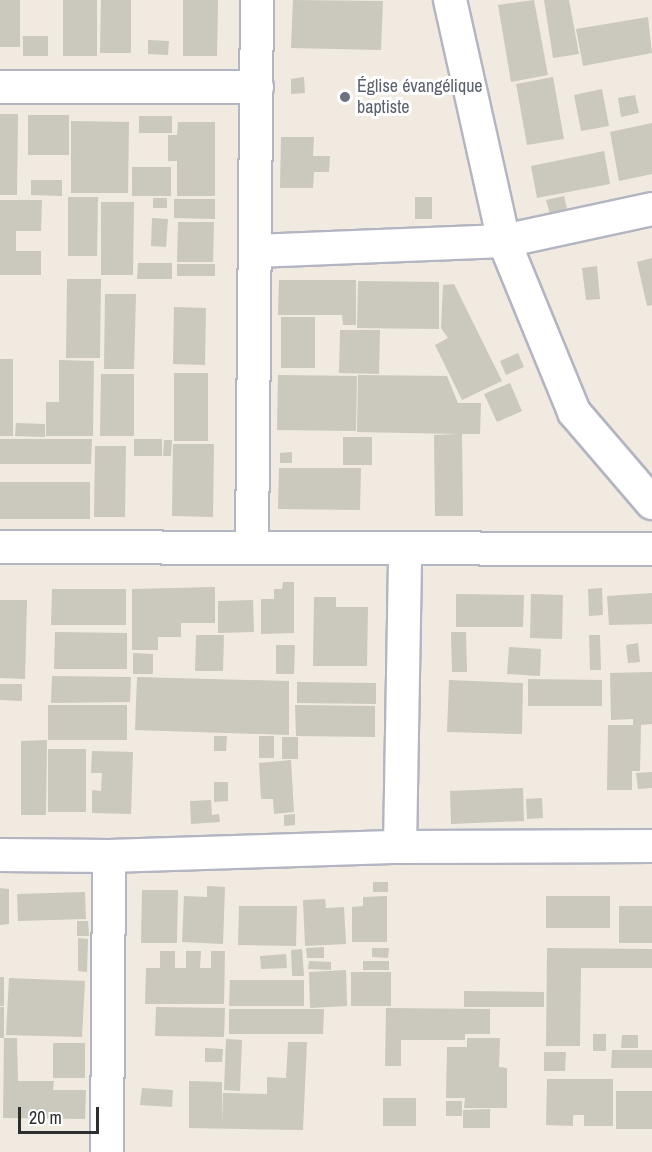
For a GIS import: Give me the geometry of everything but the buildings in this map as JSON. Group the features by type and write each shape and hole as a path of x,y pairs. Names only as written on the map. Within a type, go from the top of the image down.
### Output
{"street":[{"path":"252,548 257,0"},
{"path":"450,0 504,242 574,412 652,503"},
{"path":"0,87 256,87"},
{"path":"255,251 504,242 652,209"},
{"path":"0,547 652,549"},
{"path":"400,847 405,549"},
{"path":"0,855 109,856 400,847 652,846"},
{"path":"106,1152 109,856"}],"place":[{"name":"Église évangélique baptiste","path":"345,97"}]}
